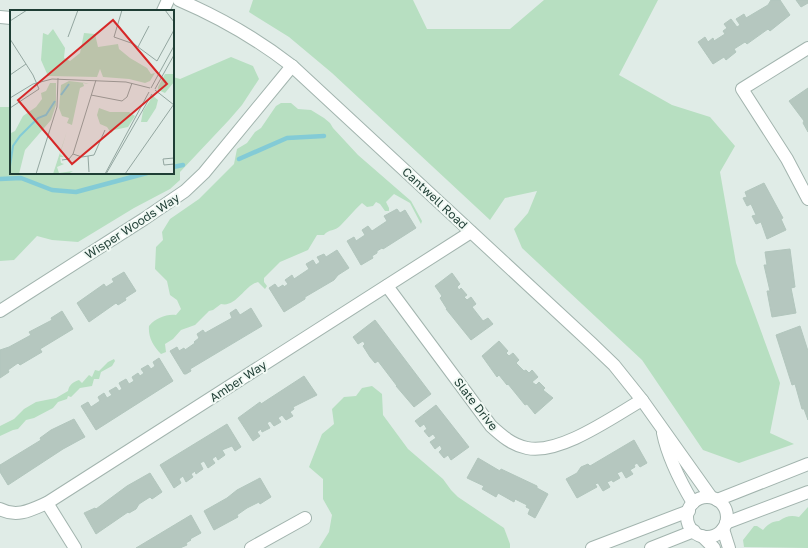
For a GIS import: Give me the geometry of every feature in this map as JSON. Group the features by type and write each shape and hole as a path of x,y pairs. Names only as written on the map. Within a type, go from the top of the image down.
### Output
{"street":[{"path":"163,10 168,0"},
{"name":"Cantwell Road","path":"179,0 232,24 260,41 292,66 471,232 614,366 642,400 662,430 714,498"},
{"path":"0,17 10,18"},
{"path":"808,48 742,89 787,159 808,199"},
{"name":"Wisper Woods Way","path":"0,311 150,216 185,191 204,173 292,66"},
{"name":"Amber Way","path":"0,509 16,514 28,512 47,503 471,232"},
{"name":"Slate Drive","path":"387,286 491,426 502,436 516,445 540,449 556,445 577,436 642,400"},
{"name":"Cantwell Road","path":"662,430 665,446 691,507"},
{"path":"592,548 691,507 704,497 714,498 808,464"},
{"path":"651,548 698,534 712,536 725,526 808,492"},
{"path":"714,498 726,510 725,526 729,548"},
{"path":"47,503 75,548"},
{"path":"691,507 688,520 698,534 714,548"},
{"path":"251,548 305,518"}],"green space":[{"path":"253,0 413,0 427,29 510,29 544,0 658,0 619,75 672,105 710,117 735,146 720,172 736,263 780,383 770,433 794,444 739,463 703,450 642,360 522,248 514,229 528,213 537,191 505,198 490,220 332,73 289,37 249,12"},
{"path":"231,57 253,66 259,79 242,105 180,172 180,180 170,189 134,208 78,242 52,240 37,236 14,260 0,261 0,107 10,107 10,174 174,174 174,77 180,79"},
{"path":"281,103 291,103 298,109 311,110 330,123 358,155 411,201 422,221 421,224 410,203 394,194 386,202 389,211 385,211 380,204 376,202 373,206 367,207 362,203 338,228 324,235 317,235 308,250 280,262 264,278 264,282 267,286 265,289 258,282 249,287 231,303 221,304 209,311 195,325 181,330 173,339 165,344 166,352 161,354 156,348 149,334 149,326 161,317 176,315 181,309 177,300 170,295 167,281 155,269 156,247 163,240 162,232 170,219 199,199 234,164 237,149 247,143 255,132 261,128 276,106"},
{"path":"114,359 115,361 112,366 101,372 99,379 94,379 92,386 80,388 71,397 68,396 67,399 58,402 53,408 34,418 26,420 18,429 0,436 0,426 14,419 24,409 36,402 56,398 68,391 70,385 79,380 82,383 89,375 92,377 95,370 99,371 108,362"},
{"path":"372,386 382,394 383,415 408,449 443,479 458,497 504,528 510,548 319,548 329,532 332,515 323,499 323,479 309,467 322,434 334,424 332,409 344,397 356,396 362,388"},
{"path":"808,507 808,548 744,547 743,540 754,526 757,526 763,530 766,526 786,517 799,517"}],"building":[{"path":"771,0 780,0 790,15 770,31 768,29 747,44 745,42 734,49 736,52 726,60 724,57 713,64 698,42 705,37 708,42 713,38 714,41 725,34 723,31 727,28 724,24 731,19 737,27 740,25 736,19 744,14 746,18 768,5"},
{"path":"796,0 808,0 808,3 801,7"},
{"path":"808,88 808,132 803,123 804,121 789,101"},
{"path":"764,183 783,218 781,219 786,230 767,239 761,222 756,224 752,216 756,215 751,204 747,206 743,198 747,197 745,192"},
{"path":"397,209 400,213 405,210 416,228 383,249 382,248 377,251 377,253 372,256 373,258 361,265 347,241 354,237 356,241 365,235 362,230 368,226 372,231 387,221 384,216"},
{"path":"790,249 795,287 791,288 796,313 772,317 767,291 770,291 764,265 767,265 765,252"},
{"path":"337,250 349,268 338,275 334,280 305,297 305,299 284,312 269,288 275,284 278,288 283,285 284,287 288,284 285,280 292,275 294,279 309,269 306,264 313,260 316,265 320,262 317,257 324,254 326,257"},
{"path":"124,272 136,291 125,298 126,300 118,305 116,303 89,322 77,303 104,284 106,287 114,282 112,279"},
{"path":"452,273 460,284 457,287 459,290 461,288 467,295 464,297 467,300 471,297 476,304 472,307 483,321 488,318 493,324 471,340 446,309 440,298 442,296 435,286"},
{"path":"251,308 262,326 184,374 170,351 177,347 179,351 184,348 185,350 199,338 197,334 203,330 205,333 232,318 230,313 236,309 240,315"},
{"path":"62,311 73,329 40,349 42,352 20,365 18,363 0,378 0,350 9,347 31,335 29,332 52,320 51,318"},
{"path":"375,320 431,394 414,407 396,386 378,361 375,363 370,357 363,346 365,344 363,341 358,344 353,337"},
{"path":"800,326 808,351 808,420 804,409 802,409 795,384 792,385 776,335"},
{"path":"499,341 508,351 506,353 509,356 513,353 519,360 516,363 524,371 526,370 529,373 532,370 538,377 532,382 536,385 539,382 545,388 543,390 553,398 535,414 527,404 525,405 499,375 497,377 482,356"},
{"path":"159,358 173,381 96,430 81,406 88,402 91,407 100,401 98,397 104,393 107,398 112,395 109,391 116,387 119,391 122,389 119,383 126,379 129,384 134,381 132,377 138,373 140,376 144,373 141,369 148,365 151,369 155,366 153,362"},
{"path":"304,376 317,395 293,407 294,409 290,412 293,416 286,420 282,415 278,418 281,422 274,426 270,421 267,423 270,428 262,432 261,429 257,432 260,436 253,441 238,418 260,402 261,404"},
{"path":"436,405 469,447 451,460 448,455 444,458 439,452 442,449 440,445 435,449 430,442 436,438 433,434 429,437 424,431 427,429 424,424 420,427 415,421"},
{"path":"74,419 85,437 63,449 8,485 0,472 0,465 41,440 40,438 51,430"},
{"path":"227,424 241,447 235,451 232,446 222,450 225,455 218,460 216,456 212,459 215,463 208,468 204,461 200,463 203,469 196,474 195,471 191,474 193,477 186,482 183,476 179,479 181,483 174,488 160,465"},
{"path":"634,440 647,463 640,467 637,463 634,465 635,467 630,470 633,474 626,478 622,471 617,473 620,478 613,482 612,480 607,482 610,487 603,491 598,483 595,484 597,487 577,498 566,479 577,473 581,467 588,464 590,466"},
{"path":"478,458 500,471 501,469 537,486 537,488 548,494 535,518 528,514 530,509 526,507 527,505 515,499 514,502 498,493 496,497 482,489 484,486 467,478"},
{"path":"150,473 162,492 152,499 150,497 139,504 136,509 129,513 128,512 96,534 84,513 95,508 96,509 127,486"},
{"path":"260,478 271,497 260,504 259,502 247,508 237,515 238,517 214,530 204,511 227,498 237,490"},
{"path":"191,515 201,533 190,539 191,540 186,543 187,545 180,548 136,548"}],"waterway":[{"path":"239,159 287,138 324,136"},
{"path":"174,167 183,165"},
{"path":"0,179 21,178 52,190 76,192 143,174"}]}
